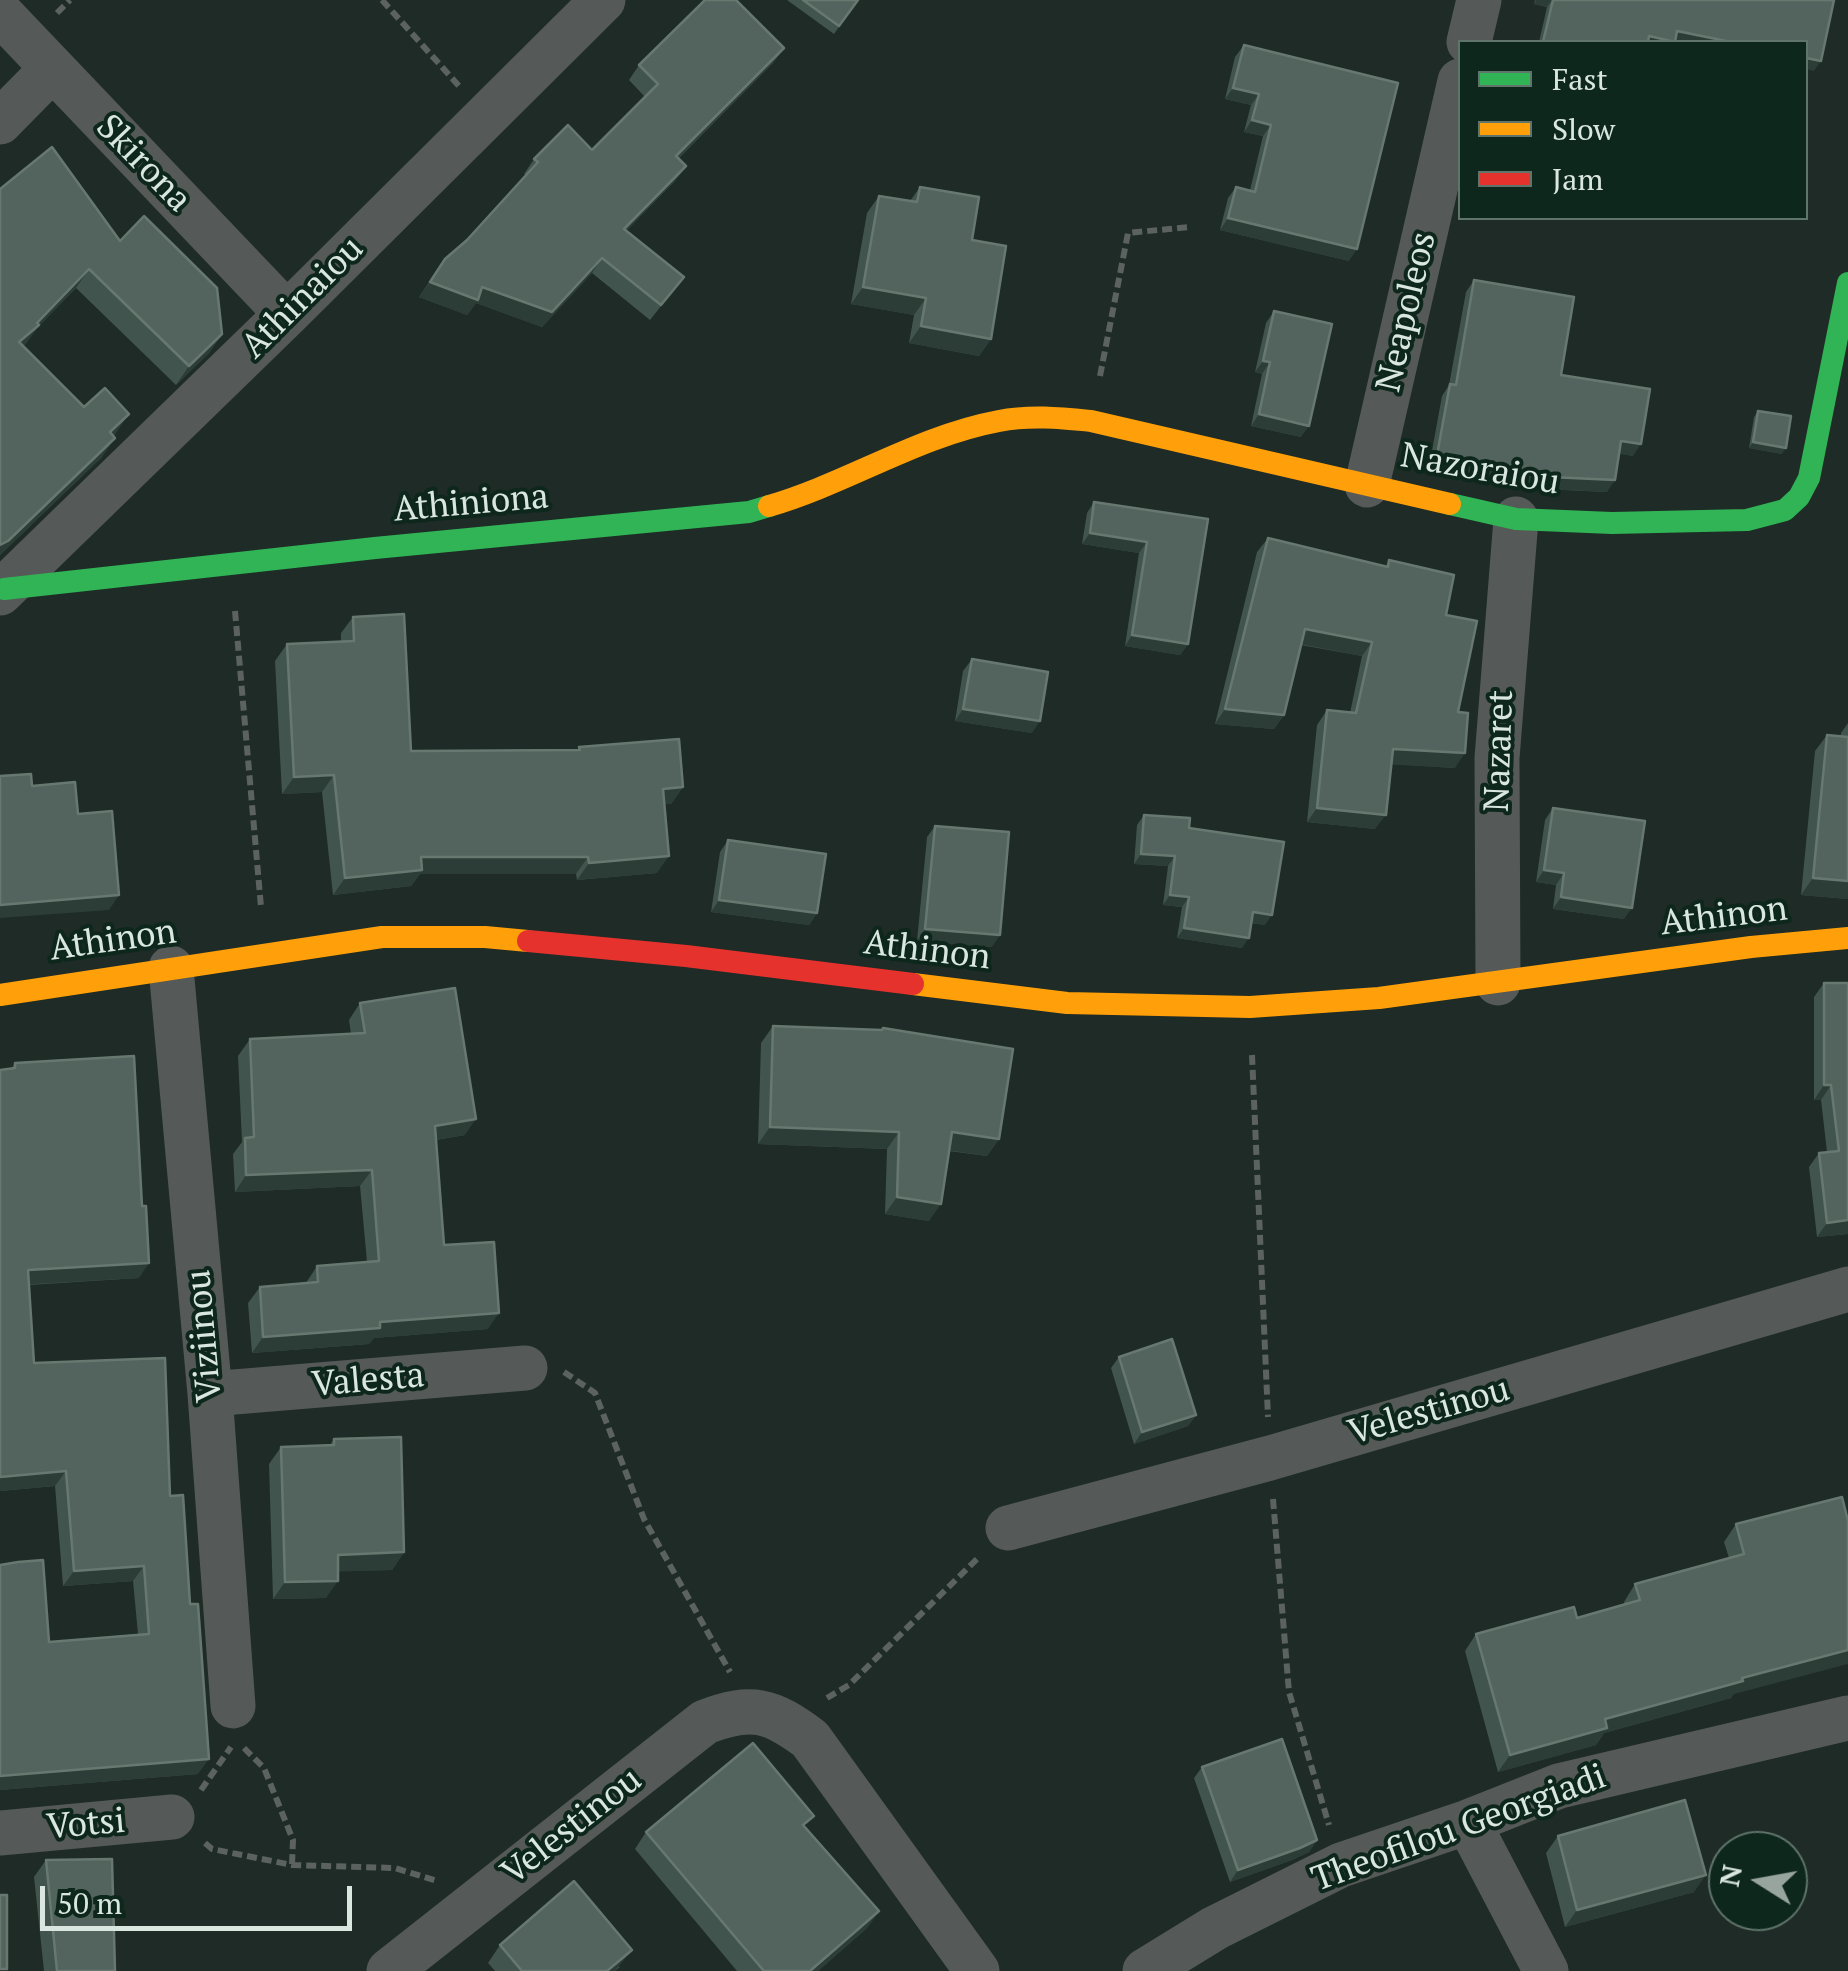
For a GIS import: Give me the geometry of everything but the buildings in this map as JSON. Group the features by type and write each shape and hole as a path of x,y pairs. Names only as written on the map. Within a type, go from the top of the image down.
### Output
{"street":[{"name":"Athinaiou","path":"2,591 604,0"},
{"path":"1469,40 1479,0"},
{"name":"Skirona","path":"0,13 287,314"},
{"path":"0,122 52,69"},
{"name":"Neapoleos","path":"1367,484 1458,90"},
{"name":"Nazoraiou","path":"933,441 957,430 1000,420 1050,416 1091,421 1516,520 1747,520 1786,510 1810,478 1848,284"},
{"name":"Athiniona","path":"2,591 375,548 749,512 805,496 933,441"},
{"name":"Nazaret","path":"1498,983 1497,758 1516,520"},
{"name":"Athinon","path":"0,995 382,936 485,938 686,956 1067,1004 1250,1006 1379,998 1751,947 1848,938"},
{"name":"Viziinou","path":"171,968 210,1394 233,1706"},
{"name":"Velestinou","path":"1008,1528 1270,1458 1848,1289"},
{"name":"Valesta","path":"210,1394 525,1368"},
{"path":"750,1712 788,1723 810,1739 977,1971"},
{"name":"Velestinou","path":"398,1968 705,1722 750,1712"},
{"name":"Theofilou Georgiadi","path":"1145,1971 1215,1928 1341,1864 1468,1822 1559,1786 1848,1718"},
{"name":"Votsi","path":"0,1833 172,1817"},
{"path":"1468,1822 1546,1971"}],"path":[{"path":"382,0 486,117"},
{"path":"1091,421 1128,232 1189,227"},
{"path":"232,564 265,953"},
{"path":"525,1368 556,1367 595,1394 644,1519 750,1712"},
{"path":"818,1704 849,1684 1008,1528"},
{"path":"292,1864 293,1840 264,1768 235,1740 200,1791 172,1817 212,1849 292,1864 395,1868 439,1882 464,1912"}],"traffic: fast":[{"path":"1450,504 1516,519 1612,523 1747,520 1785,510 1799,497 1809,478 1848,283"},
{"path":"4,589 749,512 769,506"}],"traffic: slow":[{"path":"769,506 940,437 999,421 1034,418 1091,421 1450,504"},
{"path":"0,995 382,937 528,941"},
{"path":"913,984 1067,1003 1250,1007 1379,998 1751,947 1848,938"}],"traffic: jam":[{"path":"528,941 913,984"}]}
